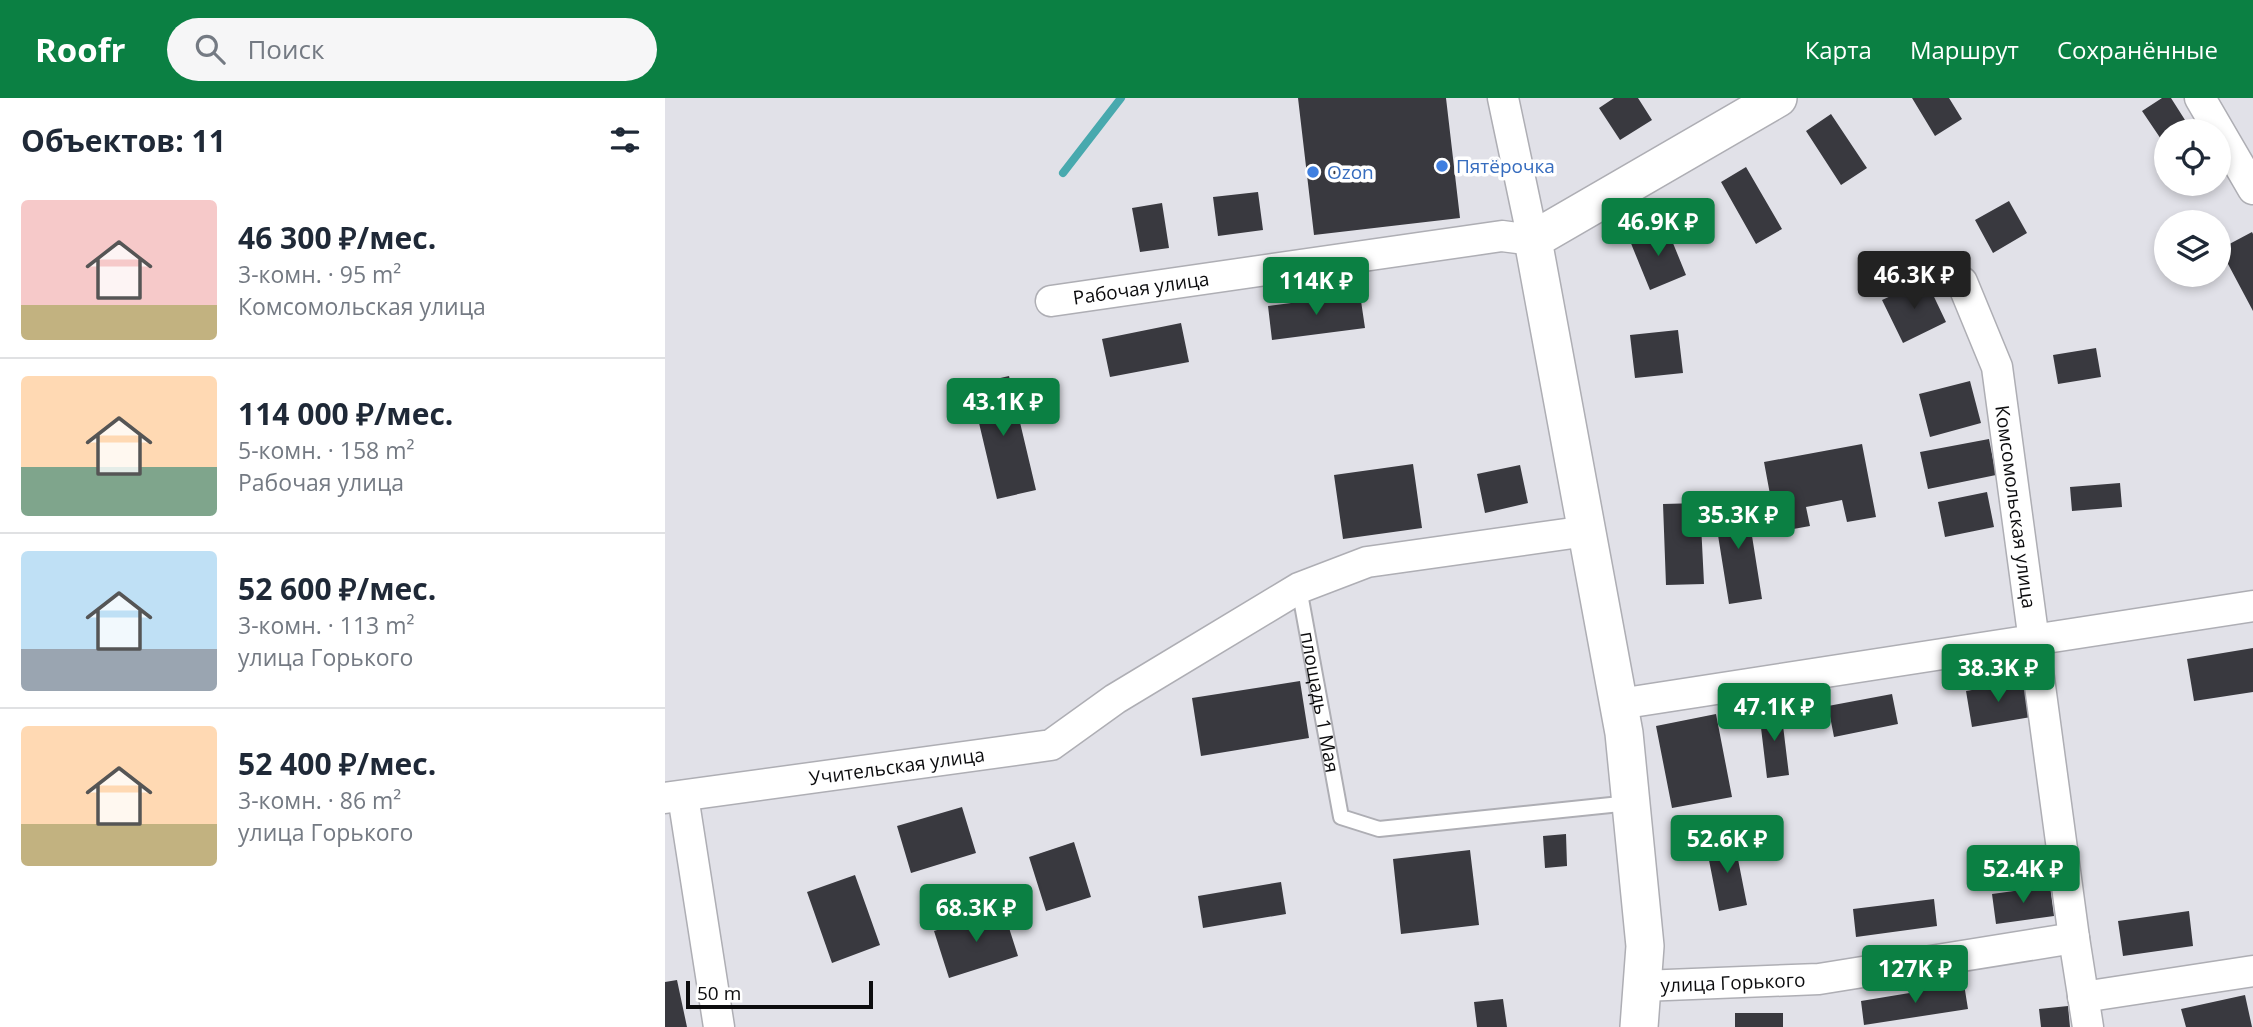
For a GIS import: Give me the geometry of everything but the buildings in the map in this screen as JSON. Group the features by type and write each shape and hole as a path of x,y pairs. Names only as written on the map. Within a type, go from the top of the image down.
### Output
{"street":[{"path":"1503,98 1533,240 1624,733 1645,946 1639,1027"},
{"path":"1533,240 1778,98"},
{"path":"2200,98 2253,188"},
{"name":"Рабочая улица","path":"1051,301 1502,236 1533,240"},
{"name":"Комсомольская улица","path":"1962,282 1997,367 2088,1027"},
{"path":"1299,588 1367,562 1587,531"},
{"name":"Учительская улица","path":"719,1027 674,797 1051,745 1115,699 1299,588"},
{"path":"1619,704 2253,606"},
{"name":"улица Горького","path":"1642,986 1819,979 2074,938"},
{"path":"2083,997 2253,971"}],"lane":[{"name":"площадь 1 Мая","path":"1299,588 1341,817 1379,829 1631,803"}],"waterway":[{"path":"1063,173 1121,98"}],"place":[{"name":"Пятёрочка","path":"1442,166"},
{"name":"Ozon","path":"1313,172"}]}
